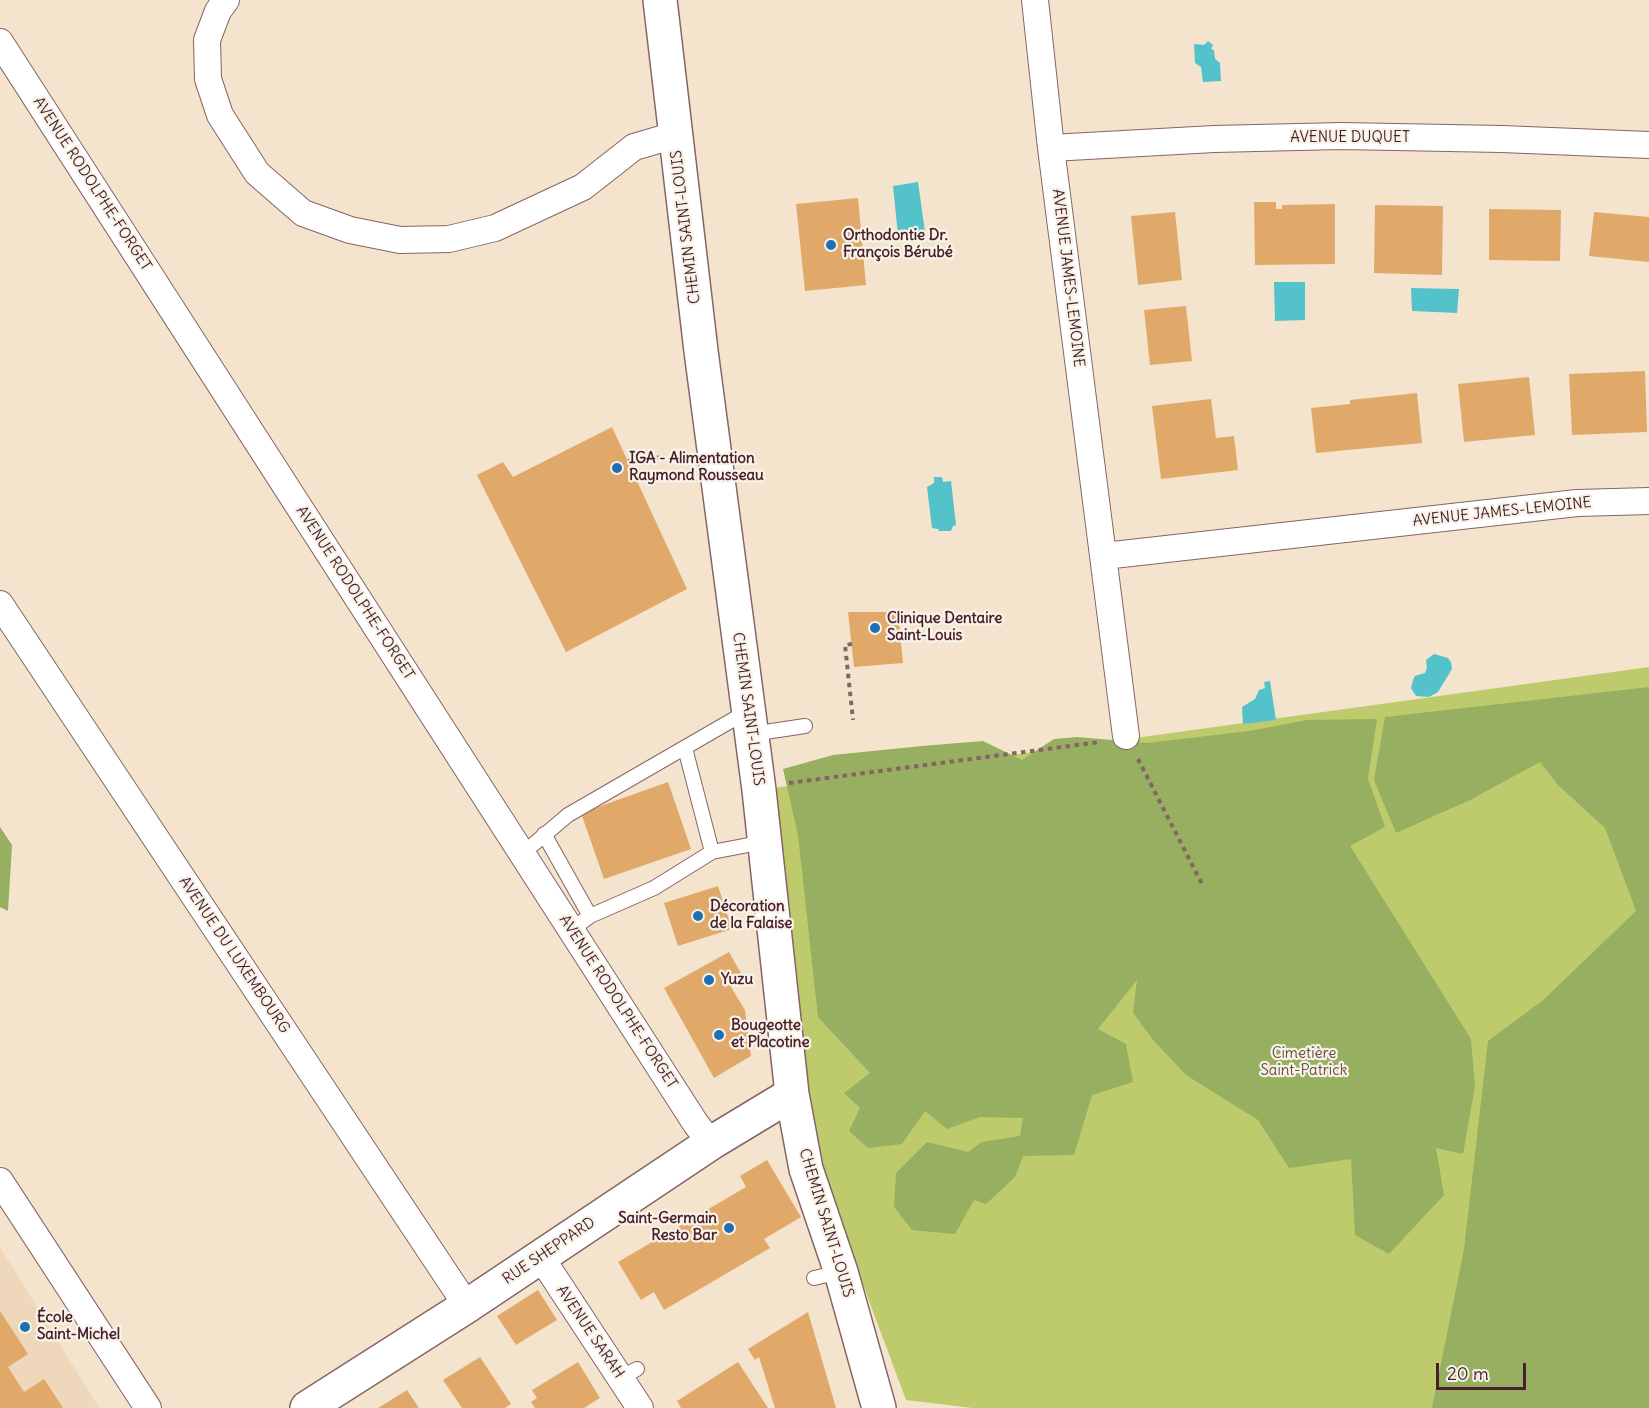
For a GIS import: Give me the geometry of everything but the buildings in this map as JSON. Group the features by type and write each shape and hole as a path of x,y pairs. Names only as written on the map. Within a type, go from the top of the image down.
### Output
{"street":[{"path":"226,0 218,11 207,40 208,79 220,115 257,172 288,200 303,213 350,230 400,240 449,239 495,228 583,187 633,147 675,135"},
{"name":"CHEMIN SAINT-LOUIS","path":"660,0 702,362 751,722 792,1094 828,1275 879,1408"},
{"name":"AVENUE JAMES-LEMOINE","path":"1035,0 1051,148 1126,736"},
{"name":"AVENUE RODOLPHE-FORGET","path":"0,42 522,854 580,923 696,1124 711,1143"},
{"name":"AVENUE DUQUET","path":"1051,148 1215,139 1341,136 1649,145"},
{"name":"AVENUE JAMES-LEMOINE","path":"1104,556 1578,503 1649,501"},
{"name":"AVENUE DU LUXEMBOURG","path":"0,604 467,1306"},
{"name":"RUE SHEPPARD","path":"307,1408 467,1306 711,1143 792,1094"},
{"path":"0,1181 148,1408"},
{"name":"AVENUE SARAH","path":"540,1256 628,1373 640,1408"}],"lane":[{"path":"522,854 568,815 685,748 751,722 804,726"},
{"path":"685,748 712,852"},
{"path":"544,834 580,923 654,888 712,852 764,842"}],"path":[{"path":"628,460 664,457"},
{"path":"852,644 845,645 853,720"},
{"path":"780,784 1101,742 1126,736 1203,886"}],"shaded area":[{"name":"École Saint-Michel","path":"0,1247 99,1408 0,1408"}],"green space":[{"name":"Cimetière Saint-Patrick","path":"1649,667 1649,1408 972,1408 906,1400 792,1094 759,790"},
{"path":"1649,687 1649,1408 1432,1408 1464,1249 1488,1041 1542,1001 1636,911 1605,828 1558,785 1540,762 1470,800 1396,833 1374,780 1385,717"},
{"path":"1377,719 1368,779 1385,827 1350,846 1471,1039 1475,1086 1463,1154 1436,1148 1444,1195 1389,1254 1355,1235 1351,1159 1289,1168 1258,1120 1186,1075 1154,1041 1133,1013 1137,980 1098,1029 1126,1044 1133,1082 1092,1095 1074,1155 1023,1156 1015,1177 986,1204 974,1200 955,1234 912,1230 894,1207 896,1173 927,1142 968,1152 982,1142 1020,1136 1023,1118 980,1117 947,1129 925,1111 902,1144 868,1148 849,1131 860,1108 844,1093 870,1073 818,1017 798,835 783,769 833,755 922,746 983,741 1022,760 1054,739 1077,737 1148,743 1249,731 1307,720"},
{"path":"0,827 12,845 8,911 0,907"}],"water":[{"path":"1208,41 1213,45 1211,49 1214,50 1215,59 1220,63 1221,81 1203,82 1201,67 1195,63 1194,44 1204,45"},
{"path":"918,182 925,232 919,233 919,237 906,239 905,235 898,235 893,186"},
{"path":"1274,282 1305,282 1305,320 1275,321"},
{"path":"1411,288 1459,289 1457,313 1412,311"},
{"path":"934,477 942,477 943,482 951,481 956,525 951,531 939,531 932,528 927,487 934,483"},
{"path":"1434,654 1448,658 1452,669 1438,692 1429,697 1416,696 1411,688 1413,680 1415,676 1425,673 1426,660"},
{"path":"1270,681 1276,720 1243,724 1242,707 1255,699 1259,690 1265,688 1264,682"}],"place":[{"name":"Orthodontie Dr. François Bérubé","path":"831,245"},
{"name":"IGA - Alimentation Raymond Rousseau","path":"617,468"},
{"name":"Clinique Dentaire Saint-Louis","path":"875,628"},
{"name":"Décoration de la Falaise","path":"698,916"},
{"name":"Yuzu","path":"709,980"},
{"name":"Bougeotte et Placotine","path":"719,1035"},
{"name":"Saint-Germain Resto Bar","path":"729,1228"},
{"name":"École Saint-Michel","path":"25,1327"}]}
